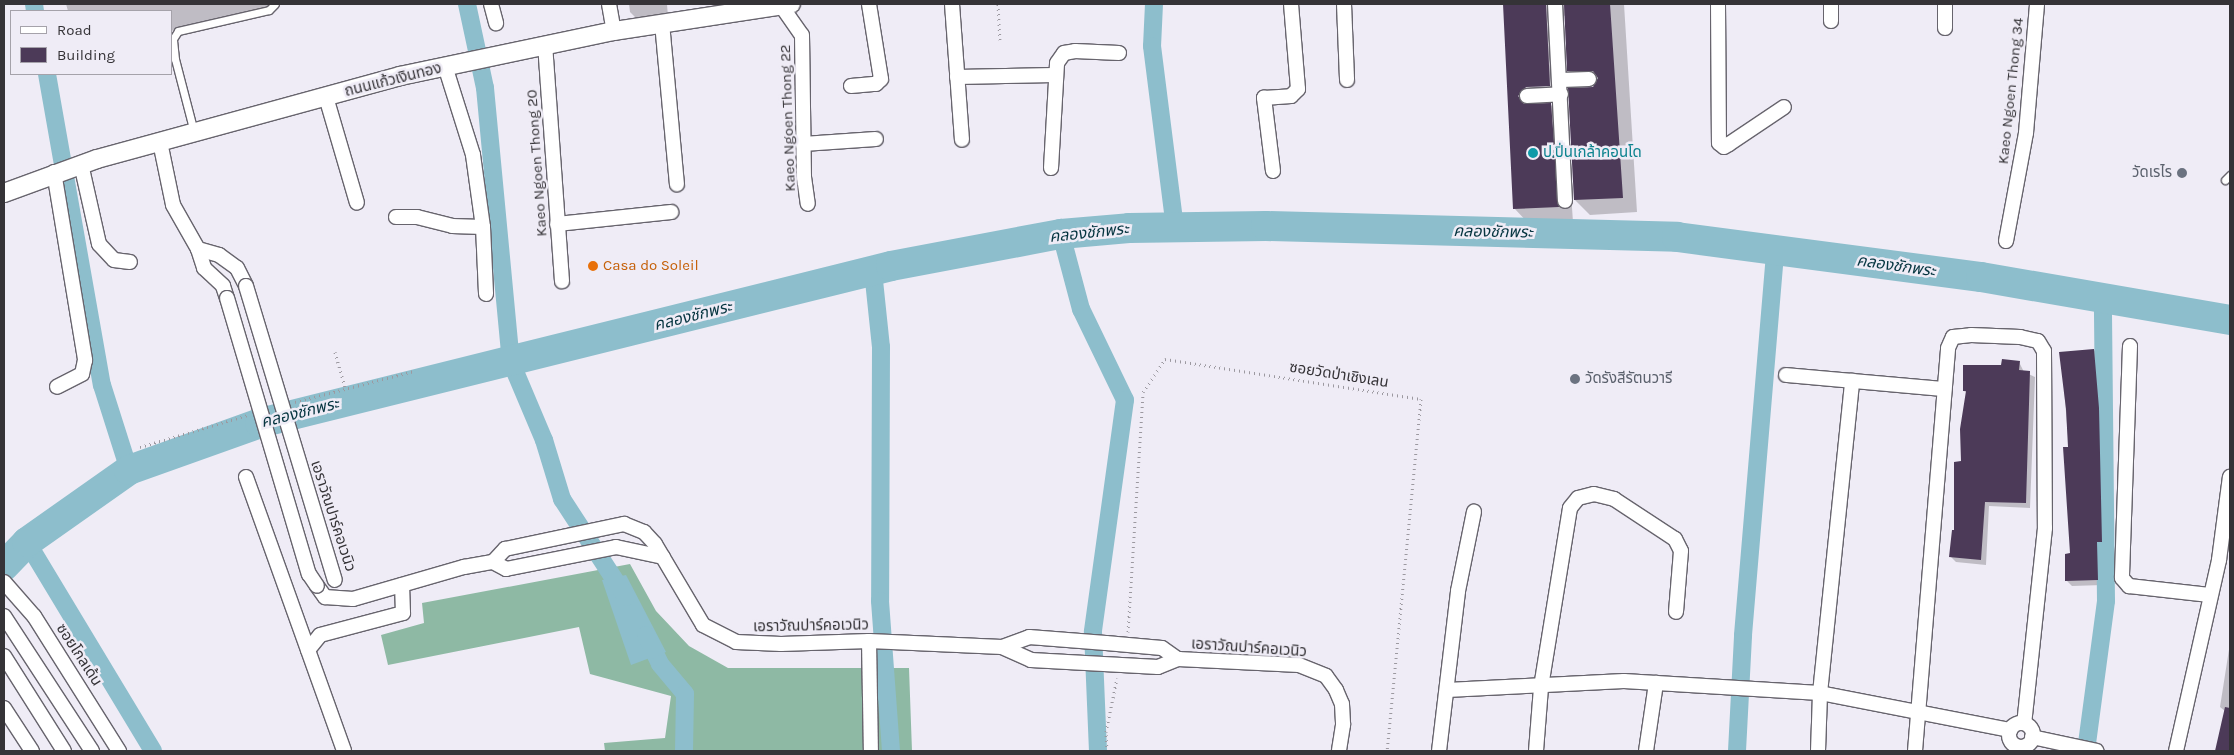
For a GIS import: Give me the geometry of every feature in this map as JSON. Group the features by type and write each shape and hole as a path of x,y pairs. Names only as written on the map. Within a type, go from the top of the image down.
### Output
{"street":[{"path":"491,4 496,23"},
{"path":"610,4 614,31"},
{"path":"851,86 876,84 881,79 869,4"},
{"path":"952,4 962,140"},
{"path":"1273,171 1264,98 1291,96 1298,90 1291,4"},
{"path":"1344,4 1348,80"},
{"path":"1555,4 1561,87 1564,201"},
{"path":"1718,4 1719,143 1724,146 1729,144 1784,107"},
{"path":"1831,4 1831,21"},
{"path":"1945,4 1945,28"},
{"name":"Kaeo Ngoen Thong 34","path":"2006,241 2026,133 2037,4"},
{"name":"ถนนแก้วเงินทอง","path":"4,193 54,172 81,164 326,97 497,54 614,31 784,5"},
{"name":"Kaeo Ngoen Thong 22","path":"784,5 802,35 803,144 808,204"},
{"path":"662,23 676,184"},
{"name":"Kaeo Ngoen Thong 20","path":"545,44 562,280"},
{"path":"1051,168 1054,75 1064,53 1120,53"},
{"path":"452,65 473,155 483,227 486,294"},
{"path":"957,77 1054,75"},
{"path":"1527,96 1589,79"},
{"path":"326,97 357,203"},
{"path":"803,144 876,139"},
{"path":"160,142 173,205 198,249 204,268 223,286 309,574 325,597 353,599 493,562 506,569 516,568 616,547 664,557"},
{"path":"81,164 99,244 114,260 130,262"},
{"path":"54,172 85,360 82,374 68,384 57,386"},
{"path":"557,224 670,212"},
{"path":"396,217 425,219 452,226 483,227"},
{"name":"เอราวัณปาร์คอเวนิว","path":"198,249 218,255 237,268 246,286 335,580 353,599"},
{"path":"1915,751 1944,389 1948,348 1953,337 1971,335 2020,337 2038,341 2044,351 2045,528 2024,723"},
{"path":"2130,346 2122,578 2129,586 2210,595"},
{"path":"1786,375 1944,389"},
{"path":"1818,751 1820,693 1852,381"},
{"path":"246,477 344,751"},
{"path":"2176,751 2219,560 2230,477"},
{"path":"1536,751 1541,687 1570,508 1578,498 1594,494 1614,499 1675,539 1681,551 1676,612"},
{"path":"1440,751 1458,591 1474,512"},
{"name":"เอราวัณปาร์คอเวนิว","path":"493,562 505,549 624,524 644,532 664,557 703,625 722,637 736,642 781,644 870,641 1002,647 1029,638 1162,648 1178,659"},
{"name":"ซอยโกลเด้น","path":"4,582 34,616 119,751"},
{"path":"308,650 320,635 403,613 402,585"},
{"path":"8,621 92,751"},
{"path":"870,641 871,751"},
{"name":"เอราวัณปาร์คอเวนิว","path":"1002,647 1031,660 1158,667 1178,659 1299,665 1326,676 1342,704 1343,725 1339,751"},
{"path":"4,656 64,751"},
{"path":"1448,690 1541,687 1624,681 1820,693 1918,714 2010,730"},
{"path":"1646,751 1656,683"},
{"path":"4,708 32,751"},
{"path":"2024,723 2031,729 2032,737 2024,746 2015,748 2010,739 2010,730 2016,724 2024,723"},
{"path":"2032,737 2096,751"}],"lane":[{"path":"194,133 175,59 173,39 178,31 269,10 275,4"}],"path":[{"path":"998,4 1000,40"},
{"path":"335,352 345,387"},
{"name":"ซอยวัดป่าเชิงเลน","path":"1129,615 1143,392 1165,359 1420,400 1387,751"},
{"path":"1107,751 1106,732 1115,690"}],"green space":[{"path":"630,564 656,611 689,646 728,668 909,668 912,751 605,751 604,743 665,738 671,696 590,674 579,627 388,665 381,635 424,623 422,603"}],"water":[{"path":"626,575 666,652 631,665 602,580"}],"building":[{"path":"1503,4 1546,4 1550,86 1526,87 1518,96 1524,104 1551,103 1559,207 1513,209"},
{"path":"1564,4 1610,4 1623,198 1574,200 1568,88 1593,87 1598,78 1593,71 1567,71"},
{"path":"2094,349 2099,408 2102,542 2097,542 2098,580 2065,581 2065,554 2070,553 2063,447 2068,447 2066,409 2059,352"},
{"path":"2002,359 2020,361 2019,370 2030,371 2026,503 1985,502 1981,560 1949,557 1952,530 1954,530 1954,462 1961,461 1960,429 1966,391 1963,391 1963,365 2001,365"},
{"path":"2225,707 2230,708 2230,751 2215,751"}],"waterway":[{"path":"34,4 35,10"},
{"path":"467,4 485,88 511,362 544,440 562,499 626,597"},
{"path":"1154,4 1152,46 1175,229"},
{"path":"47,75 102,385 129,470"},
{"name":"คลองชักพระ","path":"4,566 27,542 129,470 260,423 891,266 1061,234 1129,228 1266,226 1677,237 1981,277 2230,320"},
{"path":"1061,234 1081,309 1125,400 1093,632 1098,751"},
{"path":"1737,751 1743,635 1775,250"},
{"path":"873,271 881,347 880,601 891,751"},
{"path":"2086,751 2106,601 2103,298"},
{"path":"27,542 153,751"},
{"path":"646,635 660,664 685,694 684,751"}],"place":[{"name":"ป.ปิ่นเกล้าคอนโด","path":"1533,153"},
{"name":"วัดเรไร","path":"2182,173"},
{"name":"Casa do Soleil","path":"593,266"},
{"name":"วัดรังสีรัตนวารี","path":"1575,379"}]}
